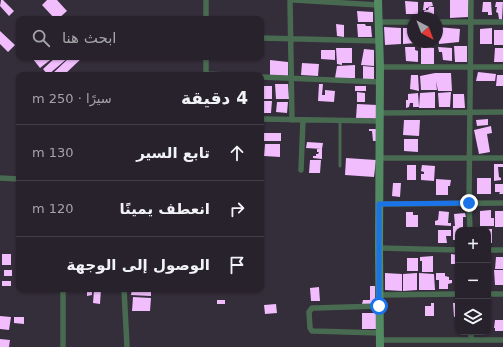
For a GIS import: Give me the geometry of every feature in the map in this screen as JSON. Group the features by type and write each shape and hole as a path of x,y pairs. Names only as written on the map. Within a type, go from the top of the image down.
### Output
{"street":[{"path":"206,0 206,16"},
{"path":"290,0 292,120"},
{"path":"294,0 378,2 380,22 380,340"},
{"path":"470,227 471,0"},
{"path":"380,22 407,22"},
{"path":"443,22 503,22"},
{"path":"264,38 379,42"},
{"path":"206,60 206,72"},
{"path":"380,67 503,67"},
{"path":"264,77 380,82"},
{"path":"264,119 340,120 470,112 503,112"},
{"path":"301,170 303,120"},
{"path":"380,158 503,158"},
{"path":"0,178 16,179"},
{"path":"379,204 503,202"},
{"path":"379,248 455,250"},
{"path":"491,250 503,250"},
{"path":"63,292 63,347"},
{"path":"124,292 128,347"},
{"path":"379,295 455,294"},
{"path":"491,294 503,294"},
{"path":"379,306 312,308 309,312 310,328 312,331 380,340 503,340"},
{"path":"472,335 472,340"}],"lane":[{"path":"340,120 340,166"}],"building":[{"path":"1,0 3,0 14,11 9,16 0,6"},
{"path":"47,0 57,0 67,11 61,16 52,16 42,5"},
{"path":"450,0 469,0 468,17 450,18"},
{"path":"405,1 418,2 418,12 407,12 406,14"},
{"path":"424,2 432,2 433,6 428,7 428,8 426,8 426,10 428,10 429,7 434,7 434,12 424,12 427,11 423,10"},
{"path":"483,2 491,2 492,15 488,15 488,12 482,12"},
{"path":"496,2 503,2 502,20 499,19 498,13 496,12"},
{"path":"357,11 373,12 373,22 358,22"},
{"path":"336,24 344,25 344,37 337,36"},
{"path":"357,24 371,26 372,37 358,37"},
{"path":"384,27 401,28 401,44 385,45"},
{"path":"403,28 407,28 407,44 403,44"},
{"path":"443,28 460,29 459,42 443,44"},
{"path":"492,28 492,44 480,44 480,29"},
{"path":"494,30 503,30 503,45 494,45"},
{"path":"0,31 15,45 8,52 0,44"},
{"path":"454,46 467,46 467,62 455,62"},
{"path":"405,47 415,48 415,50 418,51 418,62 406,61"},
{"path":"336,48 352,48 352,63 342,63 342,65 337,64"},
{"path":"421,48 434,48 434,64 421,64"},
{"path":"438,48 452,48 452,61 443,60 442,52 439,52"},
{"path":"495,48 503,48 503,62 494,62"},
{"path":"364,49 374,50 374,66 361,65"},
{"path":"321,50 335,50 335,60 321,59"},
{"path":"34,60 50,60 40,68"},
{"path":"53,60 66,60 52,72 46,72 43,69"},
{"path":"67,60 80,60 67,72 54,72"},
{"path":"270,60 288,62 288,76 270,75"},
{"path":"302,63 319,64 318,76 301,75"},
{"path":"355,65 355,78 335,78 337,66"},
{"path":"363,66 374,67 374,79 363,80"},
{"path":"478,72 496,74 495,81 476,81"},
{"path":"435,73 451,73 452,91 438,91 436,81 437,90 421,90 420,76"},
{"path":"411,75 418,75 419,91 410,89"},
{"path":"497,75 503,75 503,86 496,86"},
{"path":"275,84 288,84 289,99 276,99"},
{"path":"319,84 323,84 322,95 325,95 325,90 335,91 334,102 318,101"},
{"path":"264,86 272,86 272,99 264,99"},
{"path":"355,86 366,86 366,91 355,91"},
{"path":"357,92 365,93 365,102 357,102"},
{"path":"435,92 435,108 419,108 420,93"},
{"path":"451,92 450,107 439,107 438,93"},
{"path":"418,93 419,107 413,107 413,103 410,103 409,107 406,108 408,94"},
{"path":"453,94 464,94 465,108 453,108"},
{"path":"264,101 272,101 271,113 264,113"},
{"path":"277,102 288,102 287,113 276,112"},
{"path":"357,104 377,105 376,119 356,118"},
{"path":"488,119 488,125 477,126 476,120"},
{"path":"404,120 420,120 419,136 403,135"},
{"path":"491,126 492,133 487,134 490,152 479,154 474,130"},
{"path":"369,129 376,129 377,141 373,141 372,131 369,131"},
{"path":"264,133 281,133 281,141 264,141"},
{"path":"404,139 418,139 418,152 404,151"},
{"path":"307,142 323,143 322,149 306,148"},
{"path":"265,144 280,144 280,157 264,156"},
{"path":"317,149 322,149 322,159 313,158 313,156 316,156 319,152 317,152"},
{"path":"346,158 376,160 374,177 345,175"},
{"path":"310,160 321,160 320,173 309,173"},
{"path":"494,164 503,164 503,167 498,167 499,177 501,180 494,181"},
{"path":"407,165 416,165 416,180 407,180"},
{"path":"422,165 435,166 434,181 421,180 421,174 424,174 424,172 421,171"},
{"path":"477,178 491,178 491,194 477,194"},
{"path":"436,179 451,180 450,186 448,186 448,195 436,195"},
{"path":"393,183 401,183 400,197 392,196"},
{"path":"495,184 503,184 503,194 499,194 500,192 495,192"},
{"path":"491,210 491,218 494,218 494,226 480,226 480,211"},
{"path":"439,211 449,212 448,223 451,223 451,226 435,225 435,221 438,220"},
{"path":"495,211 503,211 503,227 495,227"},
{"path":"406,212 413,212 413,215 418,215 418,227 406,227"},
{"path":"465,213 466,217 463,217 463,227 455,227 455,240 453,240 453,226 455,226 454,214"},
{"path":"491,229 492,229 491,243"},
{"path":"438,230 451,230 451,236 446,236 447,243 438,243"},
{"path":"2,254 11,254 11,265 2,265"},
{"path":"451,254 455,255 455,264 451,264"},
{"path":"433,256 433,272 422,272 422,261 420,261 420,257"},
{"path":"496,257 503,257 503,269 495,269"},
{"path":"407,258 418,258 418,271 407,271"},
{"path":"4,270 12,270 12,276 4,276"},
{"path":"494,270 503,270 503,285 495,285"},
{"path":"385,273 402,274 402,291 385,290"},
{"path":"417,273 417,290 403,291 403,274"},
{"path":"419,273 434,274 435,290 419,290"},
{"path":"436,273 445,273 445,276 449,277 449,280 452,280 452,283 448,284 448,289 439,289 439,280 436,280"},
{"path":"2,281 11,281 11,286 2,286"},
{"path":"370,286 375,286 375,304 362,304 363,300 370,300"},
{"path":"319,287 320,301 311,301 310,288"},
{"path":"87,292 92,292 92,295 87,296"},
{"path":"94,292 101,292 100,304 93,303"},
{"path":"132,292 151,292 151,296 131,295"},
{"path":"133,297 151,298 150,311 132,311"},
{"path":"217,300 225,300 225,304 217,304"},
{"path":"431,303 434,303 434,316 425,316 425,306 431,306"},
{"path":"453,303 455,303 455,317"},
{"path":"276,304 277,313 265,314 264,305"},
{"path":"362,313 377,313 378,329 362,329"},
{"path":"0,316 11,317 9,330 0,329"},
{"path":"14,317 24,317 24,324 14,323"},
{"path":"495,320 503,320 503,331 495,331"},
{"path":"0,339 10,340 9,347 0,347"}],"route":[{"path":"379,306 379,204 469,203"}]}
